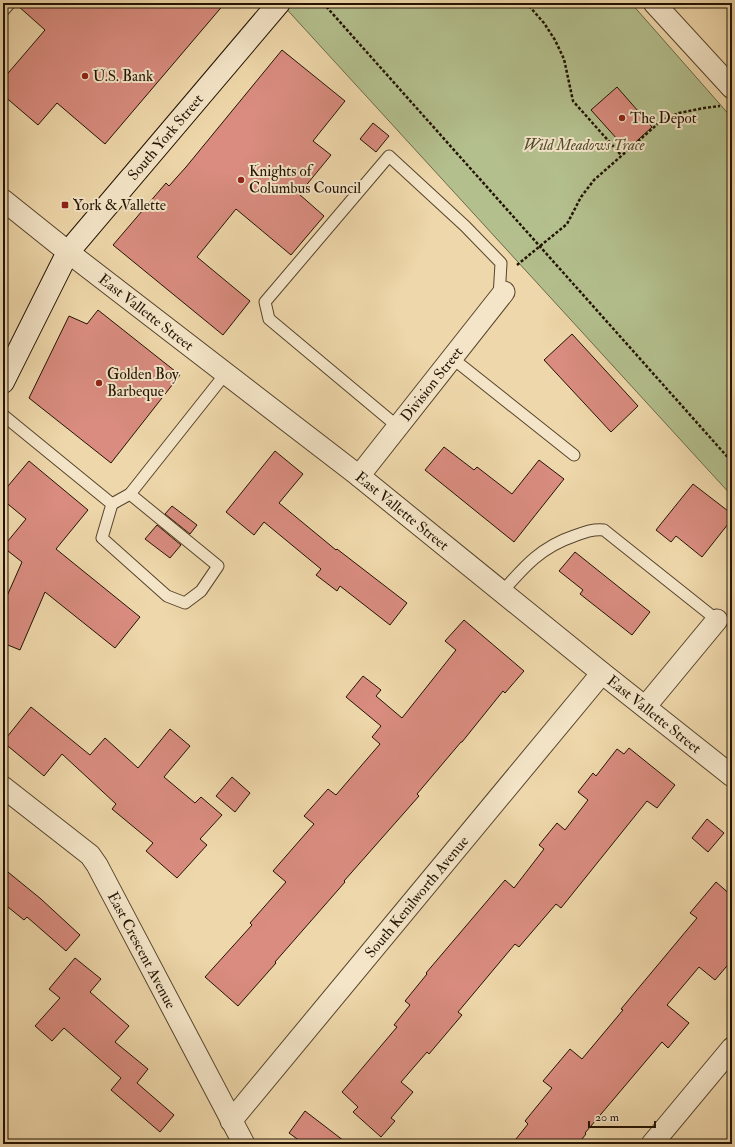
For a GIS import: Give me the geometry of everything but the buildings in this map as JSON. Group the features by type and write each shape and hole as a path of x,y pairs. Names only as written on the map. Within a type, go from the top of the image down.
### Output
{"main road":[{"name":"South York Street","path":"3,382 68,252 279,3"}],"street":[{"path":"654,3 728,97"},
{"name":"East Vallette Street","path":"3,200 358,476 732,776"},
{"name":"Division Street","path":"358,476 501,295"},
{"path":"646,707 716,620"},
{"name":"South Kenilworth Avenue","path":"231,1121 602,673"},
{"name":"East Crescent Avenue","path":"3,787 90,855 97,865 244,1144"},
{"path":"652,1144 732,1048"}],"lane":[{"path":"3,11 10,3"},
{"path":"398,426 269,319 265,302 390,156 465,226 501,263 501,295"},
{"path":"452,358 574,455"},
{"path":"130,494 218,566 201,591 185,603 167,596 102,538 112,504 130,494 226,374"},
{"path":"3,415 112,504"},
{"path":"502,592 522,569 542,551 560,540 593,529 604,530 716,620"}],"path":[{"path":"323,3 732,462"},
{"path":"525,3 544,23 556,40 564,59 573,101 622,155"},
{"path":"541,247 567,224 581,197 594,180 661,120 679,113 704,108 728,97"}],"green space":[{"name":"Wild Meadows Trace","path":"281,3 631,3 732,118 732,496"}],"place":[{"name":"U.S. Bank","path":"85,76"},
{"name":"The Depot","path":"622,118"},
{"name":"Knights of Columbus Council","path":"241,180"},
{"name":"York & Vallette","path":"65,205"},
{"name":"Golden Boy Barbeque","path":"99,383"}]}
